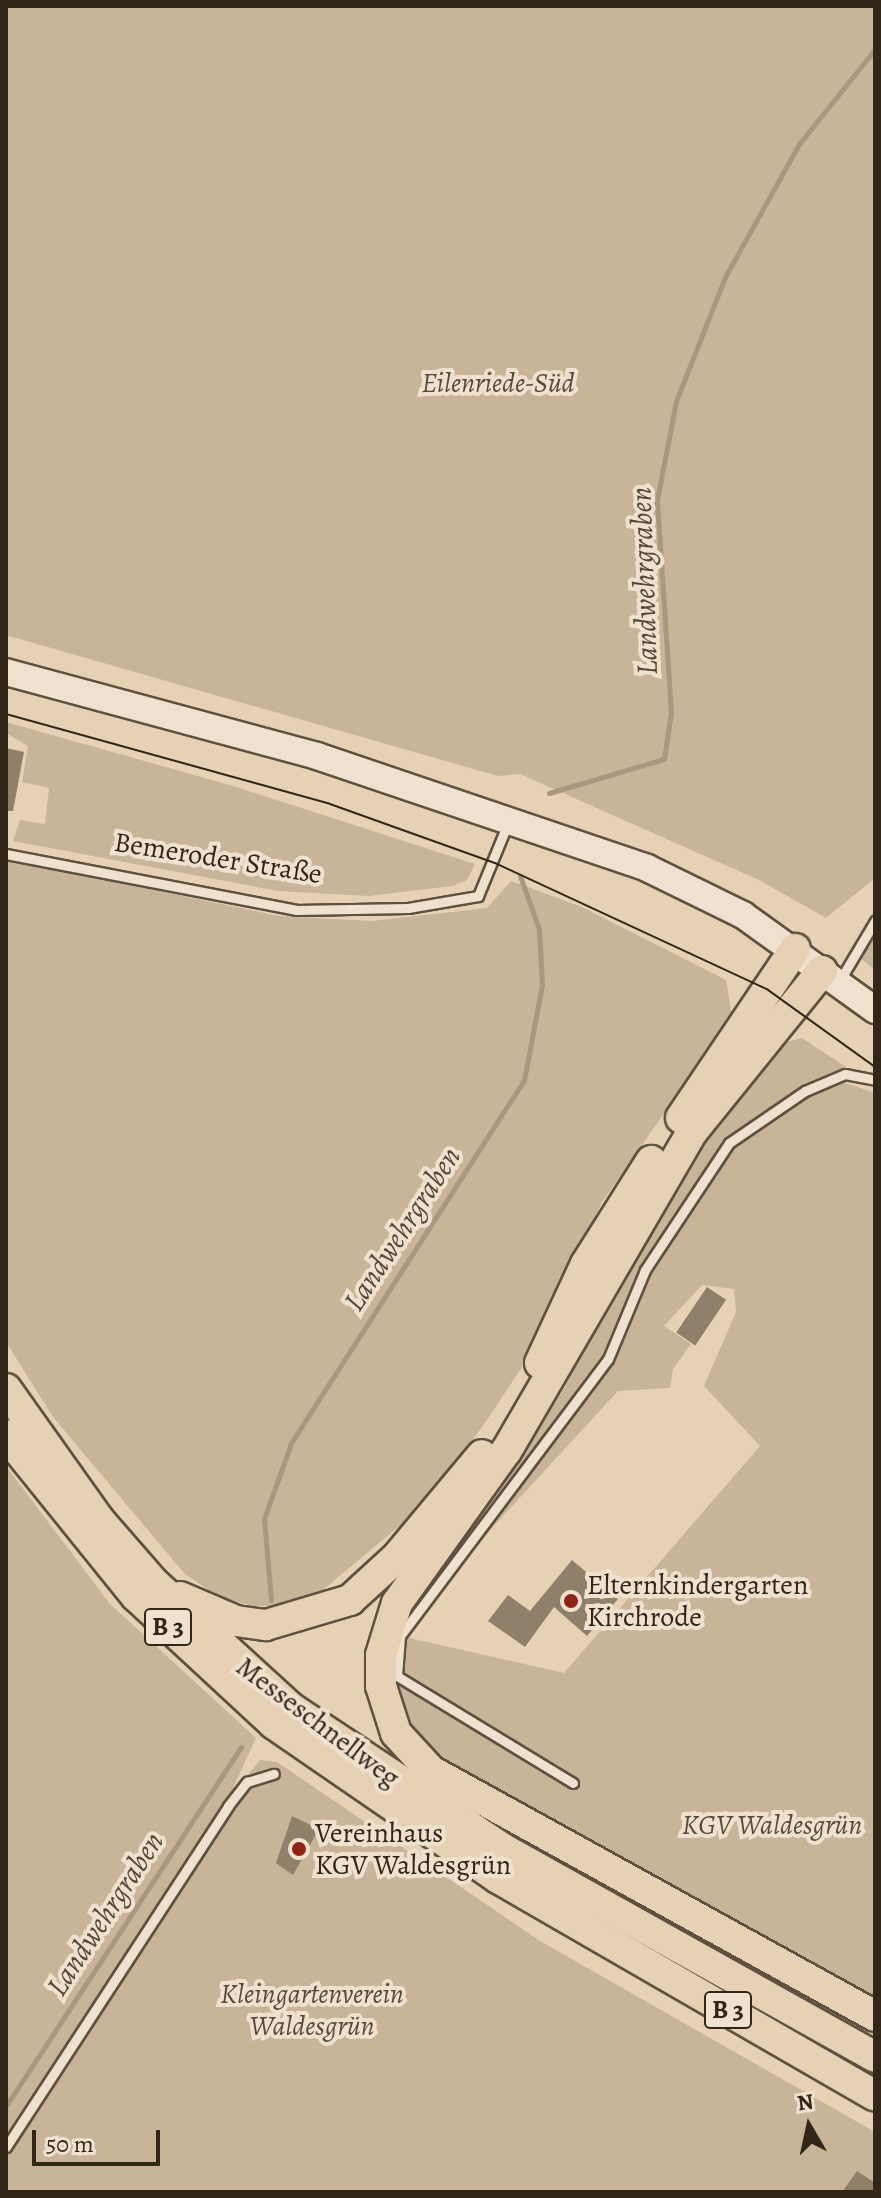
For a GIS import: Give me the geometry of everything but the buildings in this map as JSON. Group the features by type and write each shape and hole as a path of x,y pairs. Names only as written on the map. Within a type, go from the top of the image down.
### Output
{"highway":[{"path":"154,1583 201,1609 266,1625 350,1600 396,1558 475,1466 546,1352 627,1197 795,949"},
{"path":"830,977 692,1132 506,1451 397,1603 381,1655 381,1686 396,1733 431,1771 875,2016"},
{"name":"Messeschnellweg","path":"6,1389 99,1520 154,1583 291,1708 374,1766 591,1901 875,2057"},
{"name":"Messeschnellweg","path":"6,1435 136,1596 274,1724 498,1878 875,2096"},
{"name":"B 3","path":"770,1999 875,2038"}],"main road":[{"path":"6,672 510,816 721,901 795,949 875,1010"}],"lane":[{"name":"Bemeroder Straße","path":"6,854 296,910 408,908 478,896 510,816"},
{"path":"830,977 875,921"},
{"path":"573,1783 397,1676 400,1636 608,1359 645,1270 729,1143 805,1091 845,1074 875,1080"},
{"path":"6,2147 228,1806 247,1782 274,1774"}],"green space":[{"name":"Eilenriede-Süd","path":"6,6 875,6 875,878 826,918 759,880 520,774 498,776 6,635"},
{"path":"6,722 233,786 475,864 467,880 452,886 368,896 278,891 13,841 20,820 45,824 49,788 22,782 28,746 6,733"},
{"path":"6,859 279,916 372,921 487,908 511,881 582,907 726,980 732,1016 602,1202 522,1367 489,1417 428,1502 319,1593 283,1606 252,1606 217,1596 184,1573 53,1417 6,1342"},
{"path":"875,935 875,970 861,959"},
{"name":"KGV Waldesgrün","path":"802,1038 846,1067 840,1081 875,1093 875,2004 436,1760 414,1736 392,1680 400,1636 564,1673 760,1446 704,1386 736,1312 734,1289 702,1285 664,1326 691,1344 673,1369 670,1388 618,1391 410,1617 564,1389 612,1286 697,1151 787,1042"},
{"name":"Kleingartenverein Waldesgrün","path":"6,1466 110,1604 256,1738 228,1799 260,1760 277,1762 540,1941 875,2132 875,2192 6,2192"}],"waterway":[{"name":"Landwehrgraben","path":"549,793 664,759 671,712 657,500 676,401 725,277 799,144 875,49"},
{"name":"Landwehrgraben","path":"271,1600 264,1519 291,1443 524,1080 542,985 539,929 520,876"},
{"name":"Landwehrgraben","path":"6,2106 241,1747"}],"tram line":[{"path":"6,714 330,804 495,863 768,990 875,1067"}],"place":[{"name":"Elternkindergarten Kirchrode","path":"571,1601"},
{"name":"Vereinhaus KGV Waldesgrün","path":"299,1849"}]}
